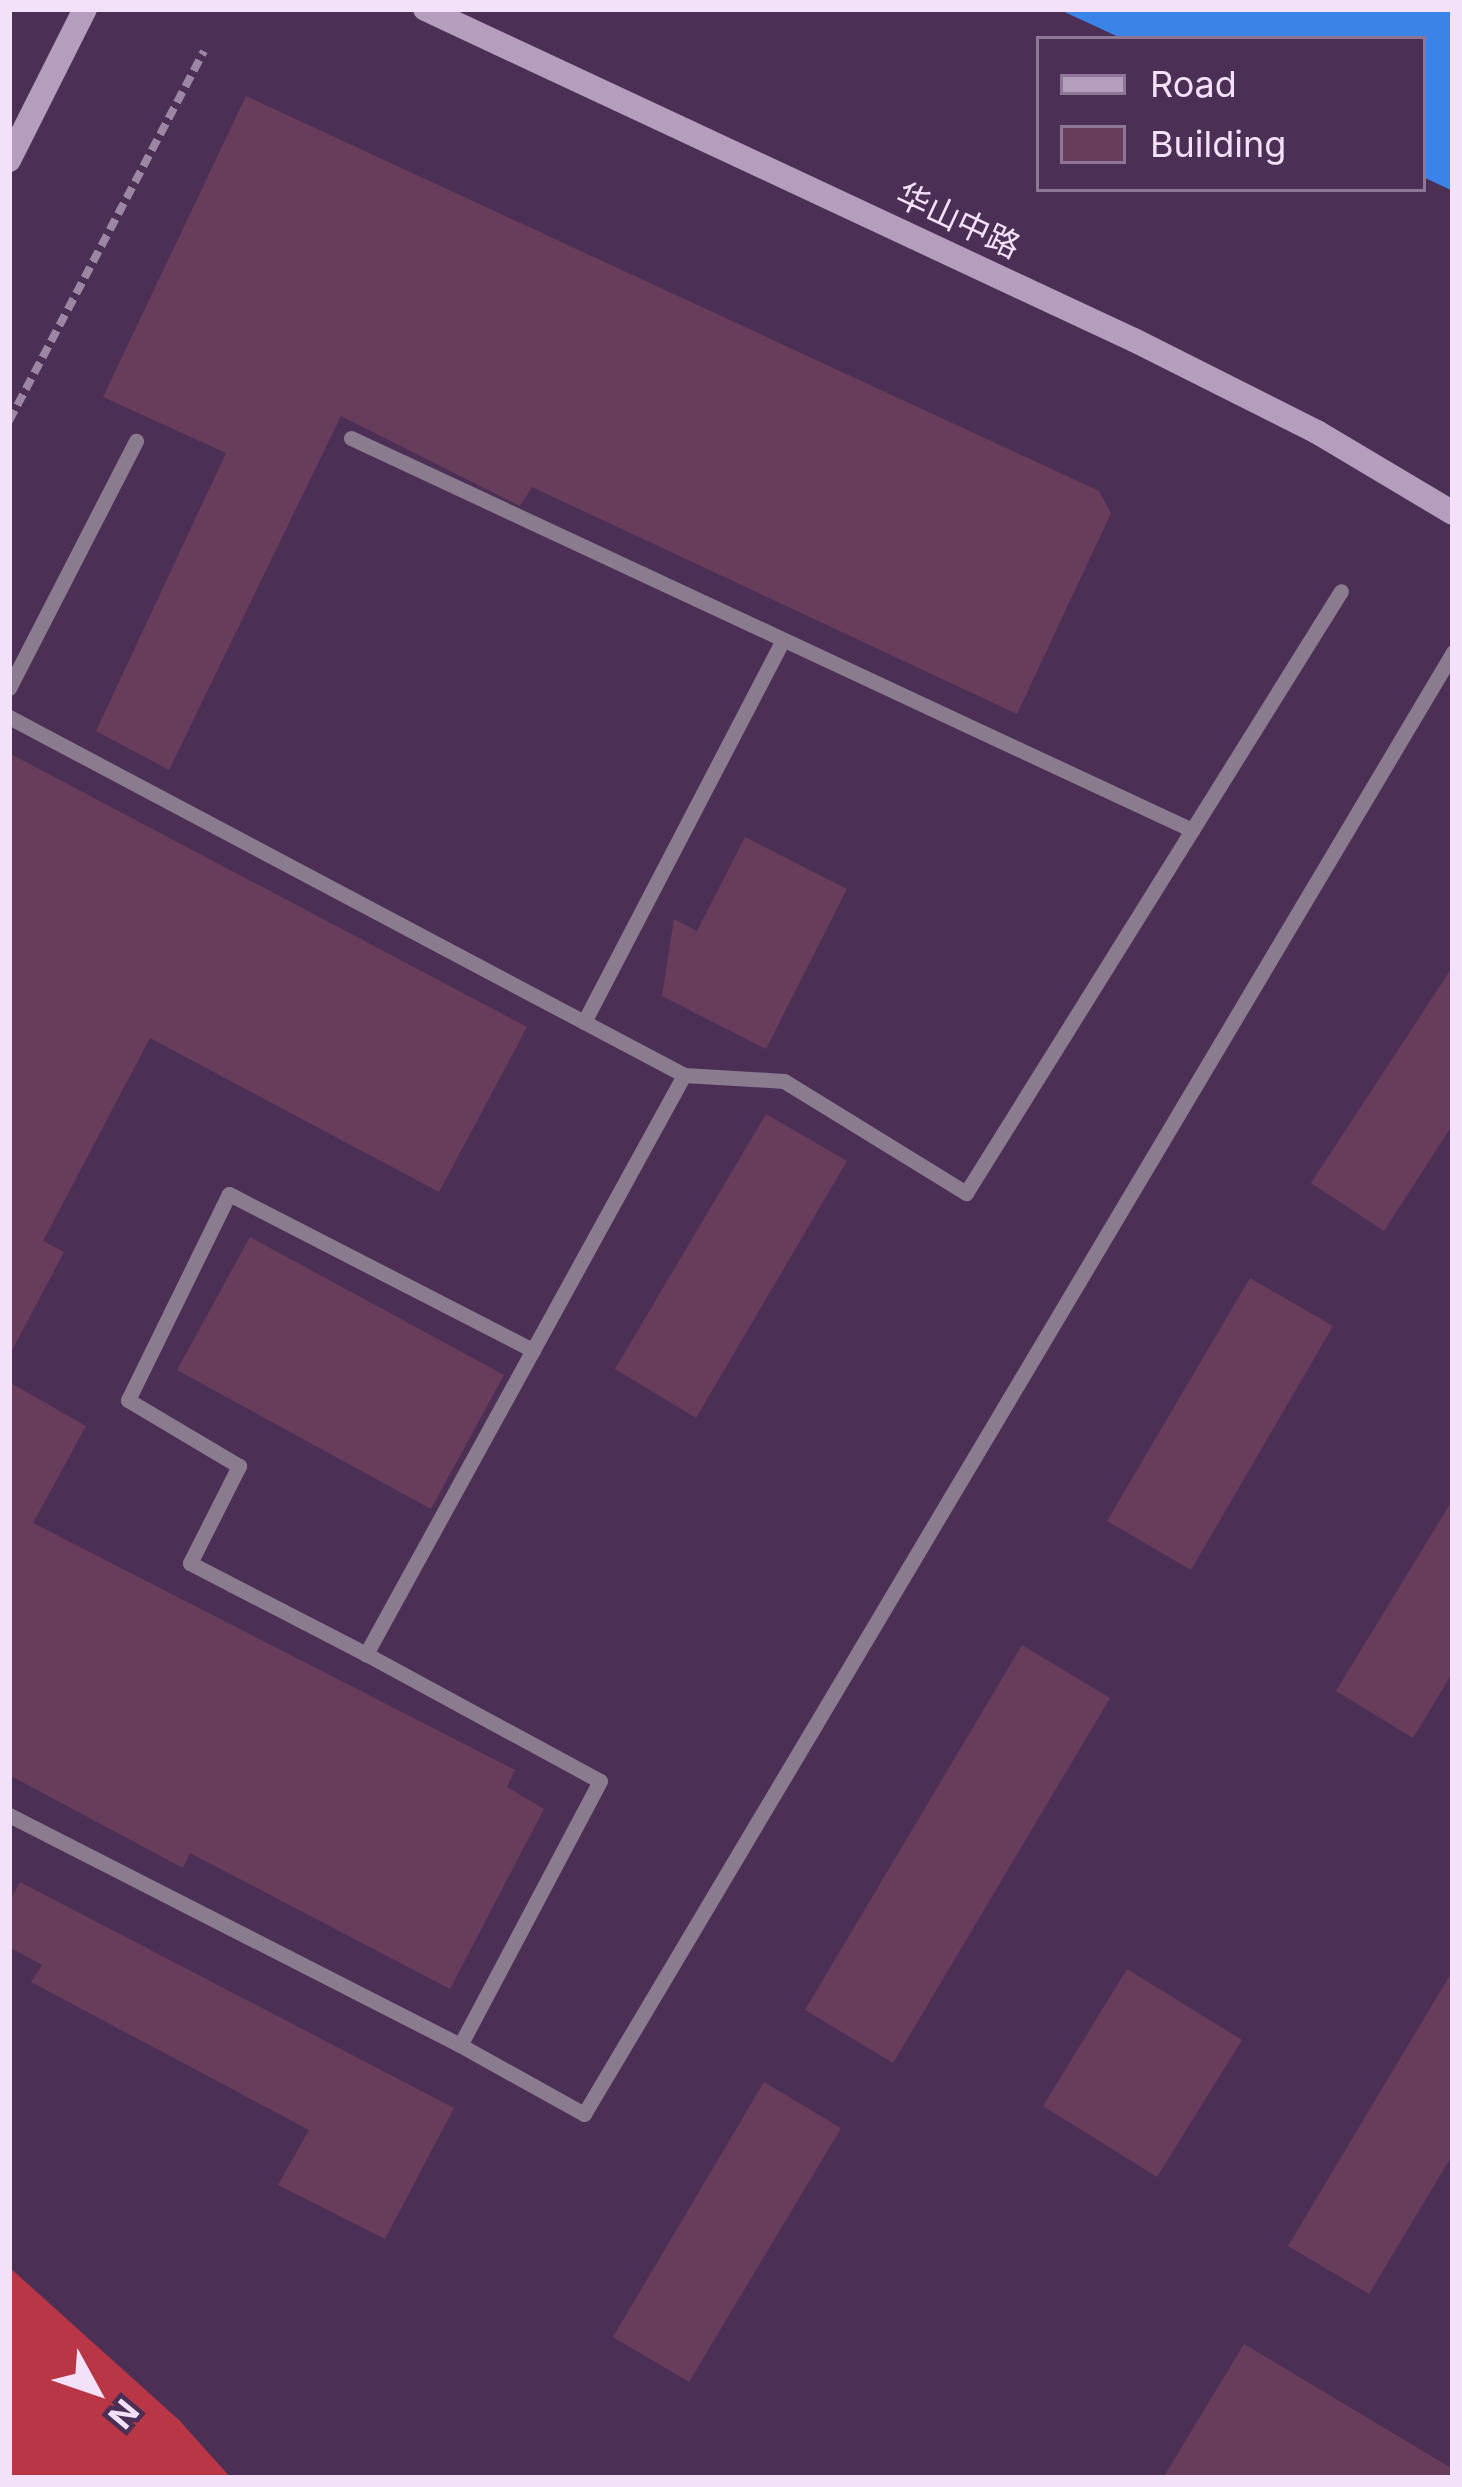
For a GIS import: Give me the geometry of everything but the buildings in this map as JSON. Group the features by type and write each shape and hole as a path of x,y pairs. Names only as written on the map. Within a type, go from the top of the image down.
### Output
{"street":[{"path":"9,160 85,9"},
{"name":"华山中路","path":"424,9 1134,340 1317,432 1453,513"}],"lane":[{"path":"351,438 1192,830"},
{"path":"9,688 136,441"},
{"path":"9,718 684,1076 784,1081 966,1193 1341,591"},
{"path":"584,1022 783,640"},
{"path":"9,1815 460,2045 584,2114 1453,652"},
{"path":"366,1654 684,1076"},
{"path":"460,2045 600,1781 190,1563 238,1466 128,1400 230,1194 533,1350"}],"path":[{"path":"9,421 204,51"}],"shaded area":[{"path":"9,2267 179,2420 231,2478 9,2478"}],"water":[{"path":"1058,9 1453,9 1453,191 1426,178 1426,36 1116,36"}]}
